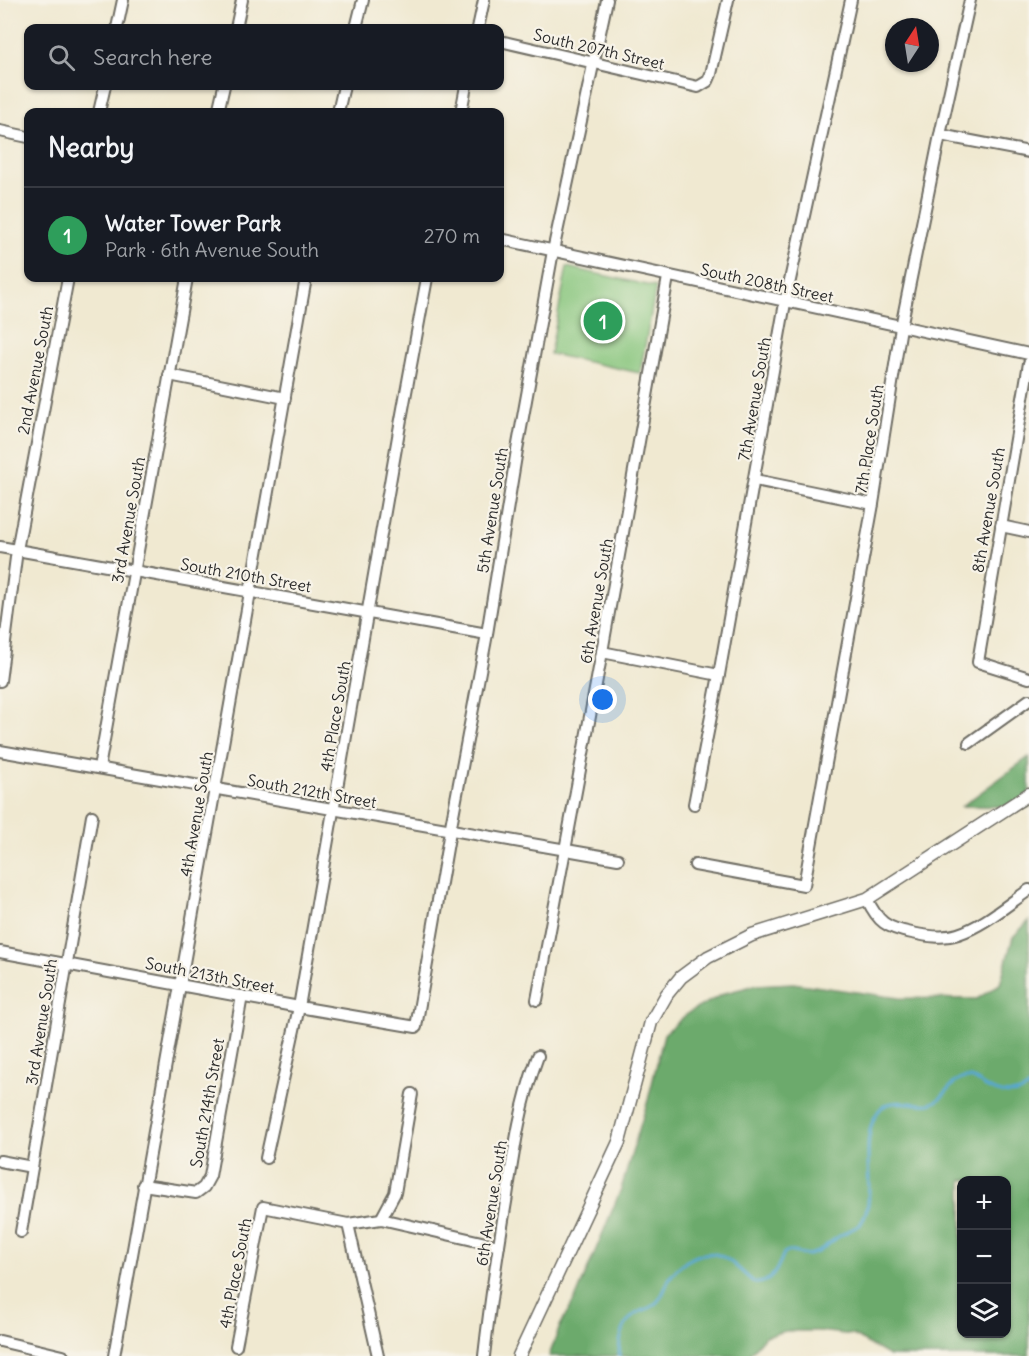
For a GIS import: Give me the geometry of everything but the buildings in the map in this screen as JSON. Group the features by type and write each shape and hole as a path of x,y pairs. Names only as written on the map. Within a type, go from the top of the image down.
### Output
{"main road":[{"path":"519,1356 619,1142 643,1045 651,1022 667,994 681,977 708,957 752,935 867,899 1029,794"},
{"path":"525,1356 534,1322"}],"street":[{"path":"118,24 123,0"},
{"path":"237,24 242,0"},
{"path":"357,24 363,0"},
{"path":"479,24 484,0"},
{"name":"5th Avenue South","path":"416,1027 450,831 488,634 517,450 553,251 607,0"},
{"name":"South 207th Street","path":"504,42 698,87 708,81 711,74 728,0"},
{"name":"7th Avenue South","path":"694,804 755,480 785,303 852,0"},
{"name":"7th Place South","path":"694,865 804,885 873,504 901,327 970,0"},
{"path":"100,108 104,90"},
{"path":"219,108 223,90"},
{"path":"339,108 343,90"},
{"path":"462,108 465,90"},
{"path":"0,131 24,136"},
{"path":"940,135 1029,152"},
{"name":"South 208th Street","path":"504,240 785,303 1029,354"},
{"name":"6th Avenue South","path":"537,1000 602,652 668,277"},
{"name":"2nd Avenue South","path":"0,681 17,550 67,282"},
{"name":"3rd Avenue South","path":"99,768 186,282"},
{"name":"4th Avenue South","path":"114,1356 305,282"},
{"name":"4th Place South","path":"266,1158 299,1007 426,282"},
{"name":"8th Avenue South","path":"1029,363 978,662 1029,678"},
{"path":"169,375 285,398"},
{"path":"755,480 873,504"},
{"path":"1001,526 1029,532"},
{"name":"South 210th Street","path":"0,547 488,634"},
{"path":"602,652 719,675"},
{"path":"969,743 1029,700"},
{"name":"South 212th Street","path":"0,751 618,859"},
{"name":"3rd Avenue South","path":"21,1232 92,816"},
{"path":"867,899 882,923 895,929 927,936 957,935 975,927 1029,890"},
{"name":"South 213th Street","path":"0,952 416,1027"},
{"name":"South 214th Street","path":"143,1185 196,1193 204,1187 210,1176 242,996"},
{"name":"6th Avenue South","path":"484,1356 514,1148 529,1082 538,1056"},
{"path":"381,1219 395,1193 412,1094"},
{"path":"0,1161 32,1167"},
{"name":"4th Place South","path":"236,1346 263,1207 348,1224"},
{"path":"378,1356 348,1224 381,1219 499,1246"},
{"path":"0,1341 63,1356"}],"green space":[{"path":"567,267 656,287 640,373 550,354"},
{"path":"1029,757 1029,807 962,806"},
{"path":"1029,921 1029,1356 889,1356 853,1335 818,1331 786,1331 765,1336 748,1356 549,1356 621,1189 648,1100 664,1034 688,1013 725,993 756,985 793,983 899,998 977,999 1000,984 1013,937"}],"waterway":[{"path":"619,1356 621,1337 629,1320 658,1301 671,1276 681,1265 694,1257 716,1254 732,1262 755,1283 761,1283 771,1278 784,1253 788,1251 808,1255 818,1252 839,1236 860,1225 868,1203 869,1133 877,1113 888,1104 935,1102 963,1078 970,1078 991,1090 1002,1093 1013,1094 1029,1087"}],"place":[{"name":"Water Tower Park","path":"603,321"}]}
